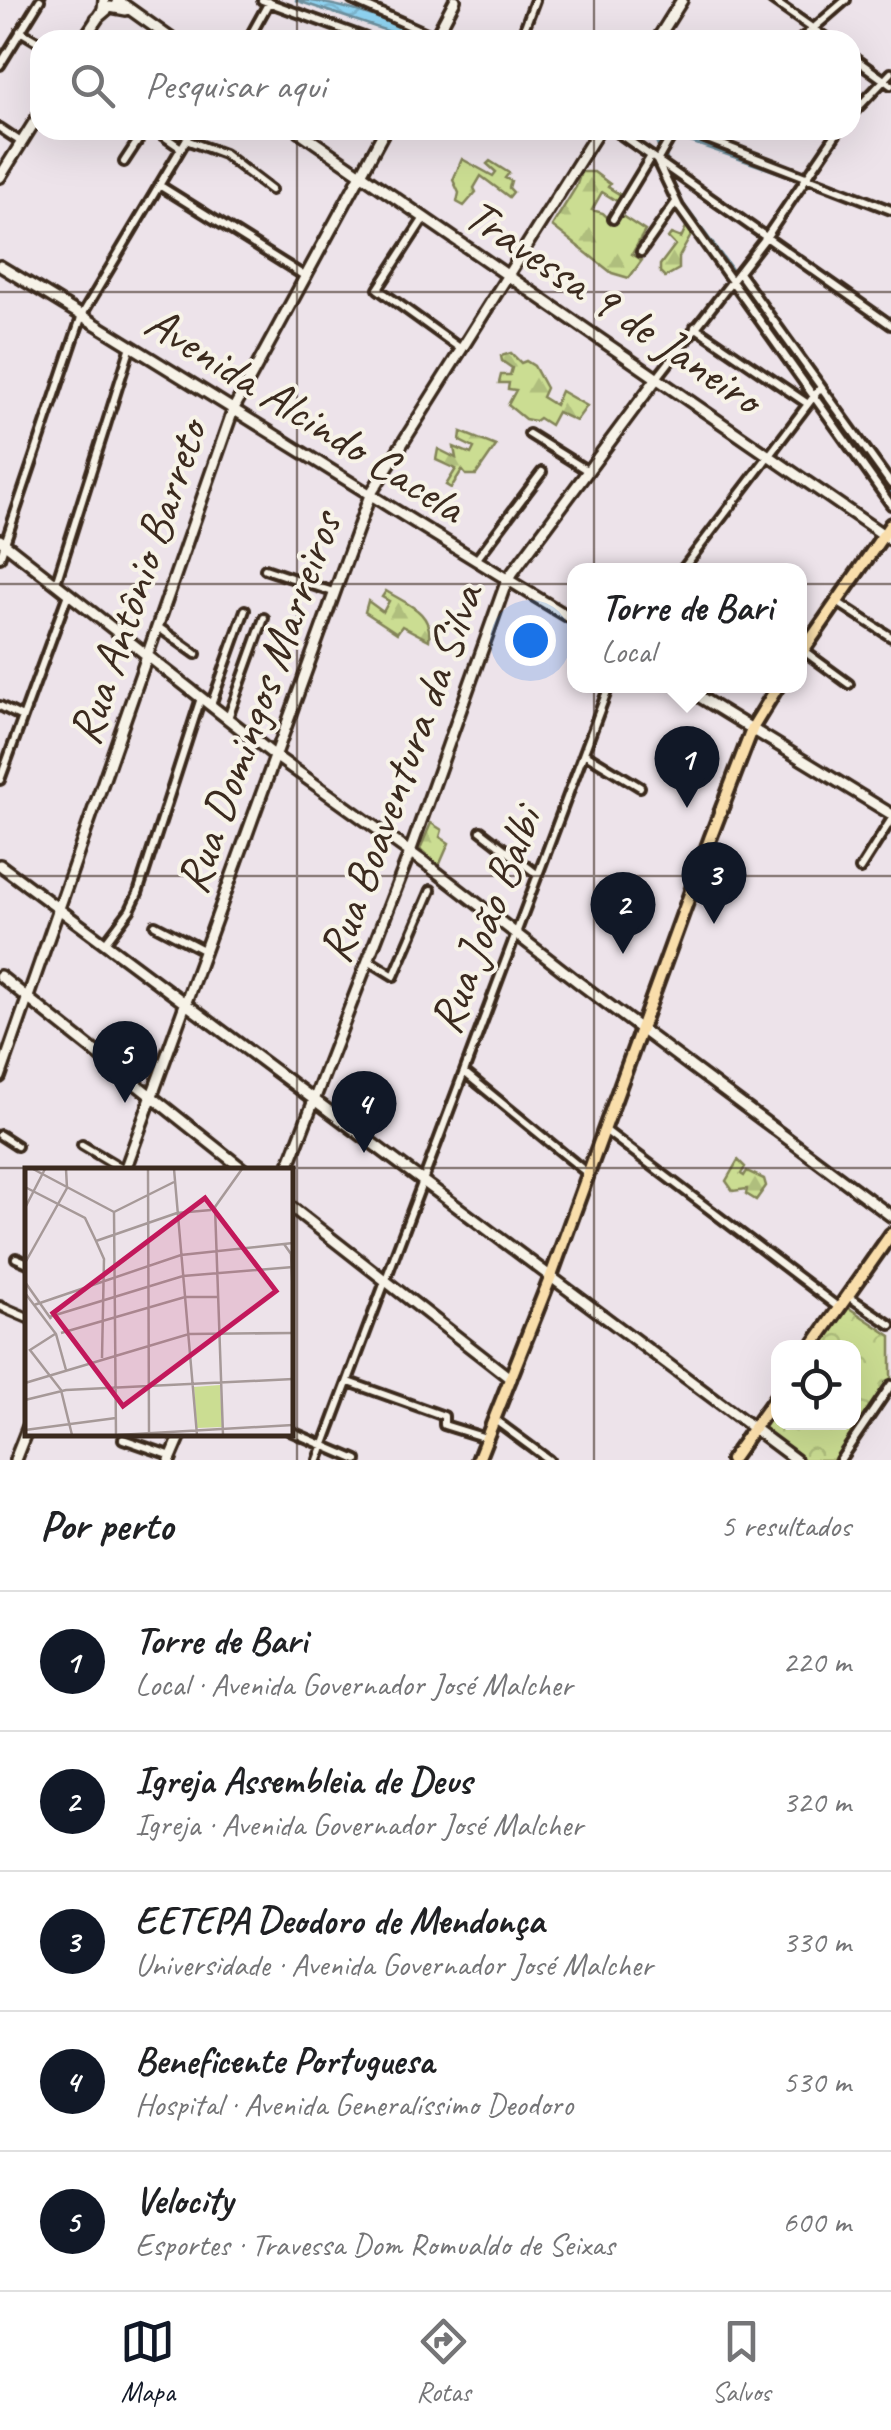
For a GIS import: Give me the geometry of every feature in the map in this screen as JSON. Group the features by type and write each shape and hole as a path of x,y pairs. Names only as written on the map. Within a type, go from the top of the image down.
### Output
{"main road":[{"path":"807,643 888,533"},
{"path":"478,1460 551,1276 642,1030 676,925 754,728 774,693"},
{"path":"817,1340 891,1234"},
{"path":"731,1460 771,1404"}],"street":[{"path":"0,65 40,0"},
{"path":"89,30 103,10 104,0"},
{"path":"117,0 158,30"},
{"path":"352,0 367,3 420,30"},
{"path":"440,30 455,0"},
{"path":"524,30 535,0"},
{"path":"663,30 682,0"},
{"path":"772,0 814,29 846,0"},
{"path":"253,30 267,1 345,30"},
{"path":"96,19 114,6 137,16"},
{"path":"20,31 30,37"},
{"path":"861,64 891,86"},
{"path":"861,103 891,74"},
{"path":"0,128 22,142"},
{"path":"0,177 30,129"},
{"path":"124,162 139,140"},
{"path":"175,140 224,154 271,190"},
{"path":"0,558 82,315 186,140"},
{"name":"Travessa 9 de Janeiro","path":"311,140 888,533"},
{"name":"Rua Antônio Barreto","path":"0,1077 233,410 380,140"},
{"name":"Rua Domingos Marreiros","path":"126,1168 370,495 593,140"},
{"path":"631,140 891,325"},
{"path":"613,219 670,140"},
{"path":"709,140 891,210"},
{"path":"833,140 739,273 891,504"},
{"path":"659,157 676,202 731,282 891,484"},
{"path":"160,185 306,277"},
{"path":"641,252 676,202"},
{"path":"424,218 378,289 462,350"},
{"name":"Avenida Alcindo Cacela","path":"0,266 567,616"},
{"name":"Rua Boaventura da Silva","path":"288,1168 410,852 507,580 739,273"},
{"path":"695,327 808,404"},
{"path":"56,583 132,344"},
{"path":"687,563 818,391"},
{"path":"529,434 588,471"},
{"path":"476,560 542,472"},
{"path":"3,542 274,755 410,852 891,1216"},
{"path":"265,569 334,592"},
{"path":"0,780 68,592"},
{"path":"836,601 891,637"},
{"path":"211,705 245,610"},
{"path":"228,718 264,618"},
{"path":"158,627 196,654"},
{"path":"807,656 849,684"},
{"name":"Rua João Balbi","path":"318,1460 606,693"},
{"path":"694,693 891,817 860,870"},
{"path":"106,943 138,893 201,698"},
{"path":"0,706 22,717"},
{"path":"584,753 640,787"},
{"path":"481,831 538,875"},
{"path":"0,865 796,1460"},
{"path":"368,960 394,976 432,890"},
{"path":"155,924 204,951"},
{"path":"0,976 241,1168"},
{"path":"464,1072 587,1174"},
{"path":"604,1130 839,1308"},
{"path":"0,1135 17,1146"},
{"path":"82,1145 122,1168"},
{"path":"292,1208 510,1379"},
{"path":"16,1258 25,1262"},
{"path":"848,1296 891,1324"},
{"path":"0,1306 25,1317"},
{"path":"349,1382 444,1416 444,1424 487,1438"},
{"path":"840,1460 891,1385"},
{"path":"495,1420 549,1460"},
{"path":"292,1433 357,1460"},
{"path":"14,1460 25,1434"},
{"path":"123,1439 171,1458"}],"green space":[{"path":"462,159 493,176 496,172 487,164 490,161 509,173 505,178 511,181 509,188 513,192 509,197 481,176 474,188 476,192 464,206 457,202 459,193 453,180"},
{"path":"581,172 594,172 624,197 620,203 602,192 592,210 603,213 614,224 619,214 645,231 632,254 642,260 629,278 612,273 552,226"},
{"path":"687,225 693,232 679,257 679,269 665,277 660,265 675,245 668,238 671,234 681,238"},
{"path":"511,353 521,363 526,361 534,366 546,388 542,397 555,405 561,391 587,406 576,421 557,412 550,425 539,418 525,419 508,405 516,390 508,389 509,383 499,383 501,375 510,375 512,368 501,356"},
{"path":"461,432 496,446 476,475 466,475 462,470 451,488 446,485 456,469 436,460 438,449 456,458 454,447 471,454 474,448 460,441"},
{"path":"386,591 423,616 429,640 402,626 397,633 365,612 368,601 383,612 389,601 382,597"},
{"path":"431,823 442,830 440,837 449,843 439,866 420,849"},
{"path":"738,1160 745,1167 741,1174 744,1176 747,1171 764,1179 766,1186 756,1200 746,1194 747,1189 733,1191 726,1181"},
{"path":"846,1306 891,1336 891,1379 861,1423 861,1340 821,1340"},
{"path":"771,1410 771,1430 856,1430 836,1460 803,1460 758,1429"}],"water":[{"path":"295,0 348,8 410,30 384,30"},
{"path":"656,140 662,140 683,203 891,485 891,495 680,205"},
{"path":"685,140 702,140 795,174 794,178"}],"place":[{"name":"Torre de Bari","path":"687,808"},
{"name":"EETEPA Deodoro de Mendonça","path":"714,924"},
{"name":"Igreja Assembleia de Deus","path":"623,954"},
{"name":"Velocity","path":"125,1103"},
{"name":"Beneficente Portuguesa","path":"364,1153"}]}
